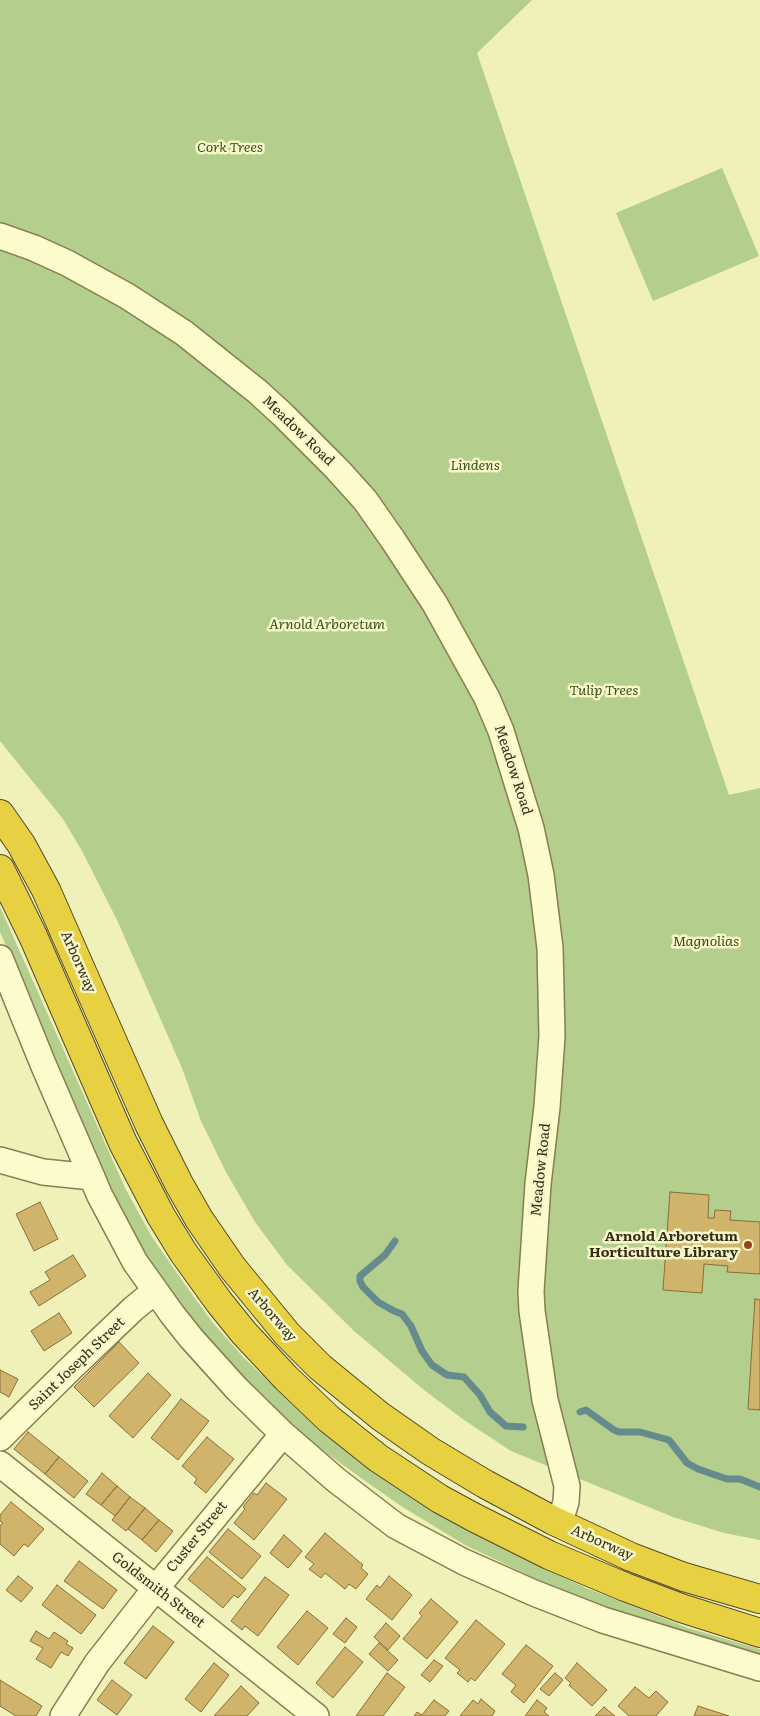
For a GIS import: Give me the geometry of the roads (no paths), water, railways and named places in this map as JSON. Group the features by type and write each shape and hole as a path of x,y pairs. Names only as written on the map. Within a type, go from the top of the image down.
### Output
{"highway":[{"name":"Arborway","path":"0,814 21,844 46,890 149,1124 179,1184 209,1234 256,1298 286,1334 320,1367 380,1416 454,1466 559,1524 616,1550 711,1586 760,1599"},
{"path":"0,869 27,923 123,1143 161,1216 183,1252 219,1302 258,1349 291,1383 329,1419 378,1458 440,1499 483,1523 549,1555 618,1584 681,1608 760,1633"}],"street":[{"name":"Meadow Road","path":"0,236 34,248 66,263 135,301 184,332 258,392 283,415 365,500 435,604 487,698 501,730 532,828 550,948 552,1036 547,1107 538,1184 531,1291 532,1311 545,1400 565,1475 567,1492 564,1512 559,1524"},
{"path":"0,958 100,1196 131,1255 155,1291 191,1338 230,1382 283,1434 336,1480 388,1520 431,1546 534,1593 604,1620 760,1668"},
{"path":"0,1160 43,1172 92,1177"},
{"name":"Saint Joseph Street","path":"0,1438 77,1362 155,1291"},
{"name":"Custer Street","path":"62,1716 97,1663 283,1434"},
{"name":"Goldsmith Street","path":"0,1464 316,1716"}],"waterway":[{"path":"395,1241 385,1255 360,1276 363,1287 378,1302 402,1314 411,1326 422,1351 432,1365 447,1375 464,1377 480,1395 490,1412 506,1426 523,1427"},
{"path":"580,1412 586,1410 619,1432 640,1432 669,1440 687,1463 698,1469 727,1479 740,1479 760,1487"}],"place":[{"name":"Arnold Arboretum Horticulture Library","path":"748,1245"}],"park label":[{"name":"Cork Trees","path":"230,148"},
{"name":"Lindens","path":"475,466"},
{"name":"Arnold Arboretum","path":"327,625"},
{"name":"Tulip Trees","path":"604,691"},
{"name":"Magnolias","path":"706,942"}]}
